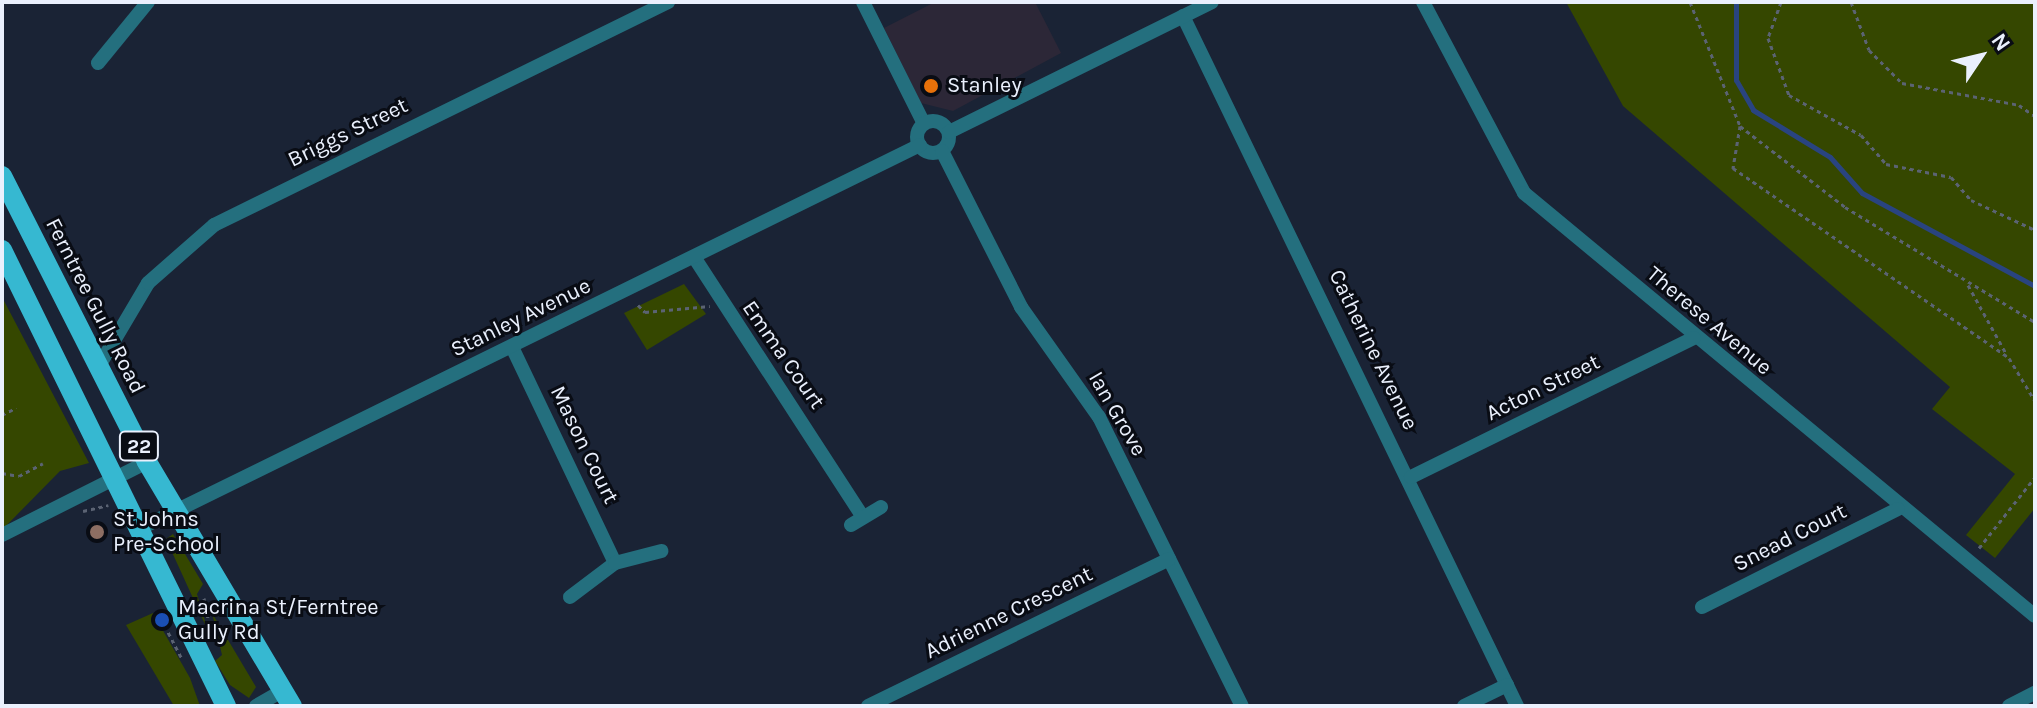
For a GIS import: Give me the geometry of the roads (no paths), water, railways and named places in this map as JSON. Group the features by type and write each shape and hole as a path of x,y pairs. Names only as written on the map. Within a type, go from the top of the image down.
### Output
{"main road":[{"name":"Ferntree Gully Road","path":"2,176 147,462 288,698"},
{"name":"22","path":"2,250 117,476 226,706"}],"street":[{"path":"98,63 148,2"},
{"name":"Briggs Street","path":"99,366 148,283 214,225 668,2"},
{"path":"863,2 924,124 920,145 942,151 949,132 1212,2"},
{"name":"Therese Avenue","path":"1423,2 1516,182 1694,338 1898,509 2035,616"},
{"name":"Catherine Avenue","path":"1183,16 1411,477 1517,706"},
{"path":"924,124 940,122 949,132"},
{"name":"Stanley Avenue","path":"141,528 920,145"},
{"name":"Ian Grove","path":"942,151 1021,307 1099,417 1242,706"},
{"name":"Emma Court","path":"694,257 857,521 881,507"},
{"name":"Acton Street","path":"1411,477 1694,338"},
{"name":"Mason Court","path":"512,347 615,563"},
{"path":"2,535 147,462"},
{"name":"Snead Court","path":"1702,607 1898,509"},
{"path":"570,597 615,563 661,551"},
{"name":"Adrienne Crescent","path":"868,706 1169,559"},
{"path":"1464,706 1507,685"},
{"path":"2009,706 2035,693"},
{"path":"256,706 288,698"}],"waterway":[{"path":"1736,2 1736,80 1753,110 1830,157 1862,193 2035,286"}],"place":[{"name":"Stanley","path":"931,86"},
{"name":"St Johns Pre-School","path":"97,532"},
{"name":"Macrina St/Ferntree Gully Rd","path":"162,620"}]}
